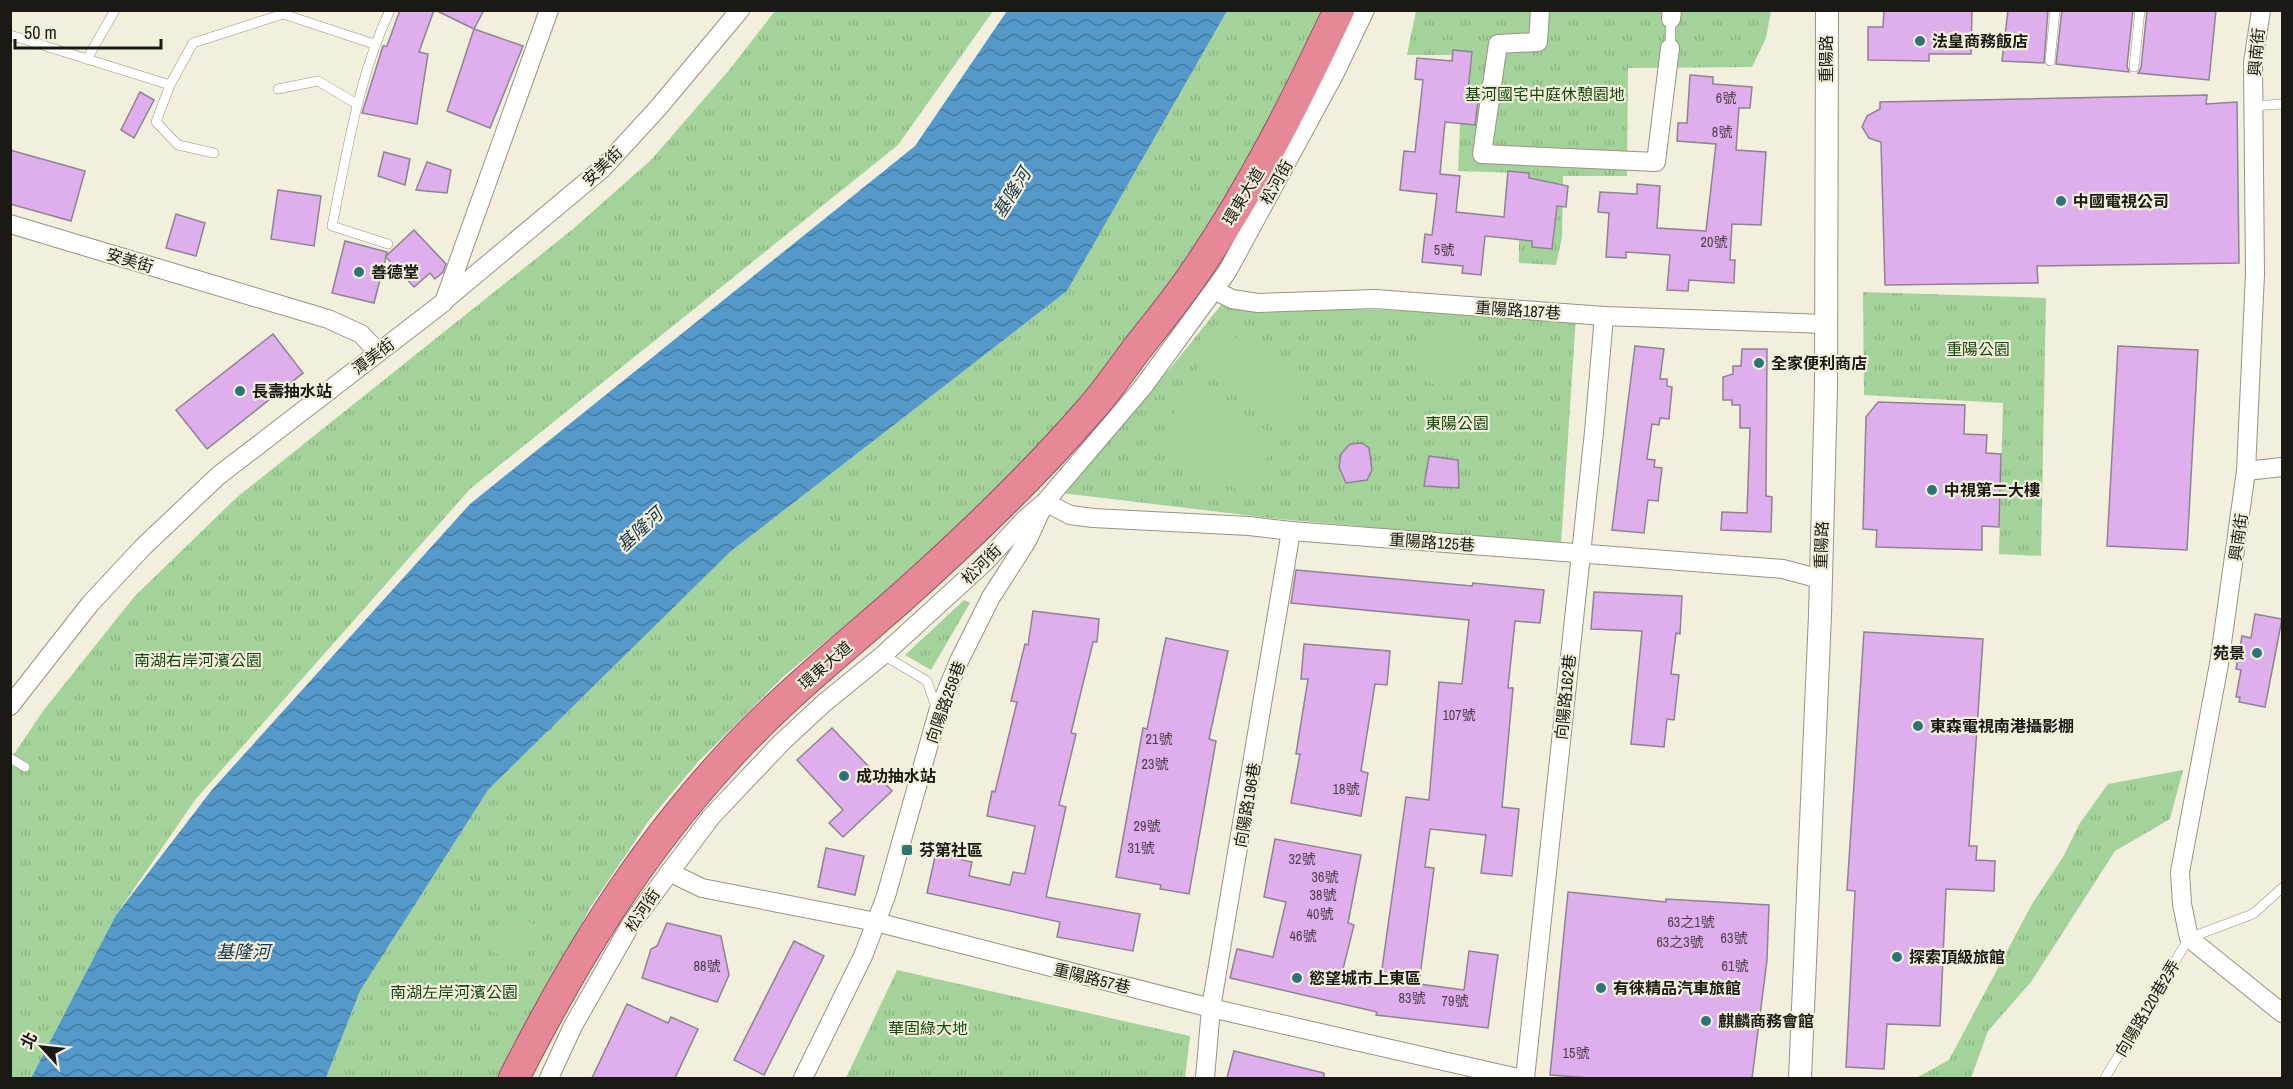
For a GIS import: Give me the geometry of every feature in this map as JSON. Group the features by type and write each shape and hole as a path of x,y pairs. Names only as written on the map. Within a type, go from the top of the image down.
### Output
{"highway":[{"name":"環東大道","path":"515,1078 547,1017 616,898 673,822 728,757 1010,497 1094,405 1159,322 1200,267 1255,179 1304,88 1340,10"}],"street":[{"path":"444,302 549,10"},
{"name":"安美街","path":"444,302 603,168 658,108 740,10"},
{"name":"松河街","path":"549,1078 573,1026 631,924 711,817 782,742 824,703 883,655 1045,502 1143,387 1227,272 1335,73 1365,10"},
{"path":"1540,10 1538,42 1498,44 1482,154 1656,162 1671,48"},
{"name":"重陽路","path":"1800,1078 1820,579 1825,324 1827,10"},
{"name":"興南街","path":"2188,938 2182,904 2180,872 2219,664 2246,471 2255,274 2253,63 2261,10"},
{"name":"安美街","path":"10,224 328,319 361,334 378,352"},
{"name":"重陽路187巷","path":"1214,290 1232,299 1258,303 1374,299 1604,316 1825,324"},
{"name":"潭美街","path":"10,706 90,604 142,547 218,476 444,302"},
{"name":"向陽路162巷","path":"1524,1078 1581,553 1604,316"},
{"path":"2246,471 2283,467"},
{"name":"重陽路125巷","path":"1045,502 1070,515 1093,518 1249,526 1783,569 1820,579"},
{"name":"向陽路258巷","path":"803,1078 886,896 938,712 959,661 991,597 1027,541 1045,502"},
{"name":"向陽路196巷","path":"1205,1078 1211,1008 1291,531"},
{"name":"重陽路57巷","path":"669,872 702,888 876,922 1211,1008 1518,1078"},
{"path":"2188,938 2283,1013"}],"lane":[{"path":"87,59 116,10"},
{"path":"388,244 332,226 357,104 374,44 390,10"},
{"path":"2050,61 2055,10"},
{"path":"2134,67 2140,10"},
{"path":"214,153 178,145 156,122 170,85 193,43 284,14 374,44"},
{"path":"1671,15 1671,48"},
{"path":"10,35 170,85"},
{"path":"278,89 318,81 357,104"},
{"path":"2254,106 2283,104"},
{"path":"883,655 927,681 938,712"},
{"path":"10,758 25,767"},
{"path":"2188,938 2253,914 2283,888"},
{"name":"向陽路120巷2弄","path":"2105,1078 2188,938"}],"green space":[{"name":"南湖右岸河濱公園","path":"775,11 993,11 898,145 470,489 195,800 116,915 31,1078 11,1078 10,760 43,711 134,597 236,498 573,229 651,160 730,69"},
{"name":"南湖左岸河濱公園","path":"1227,11 1334,11 1187,272 1064,422 947,541 784,676 698,762 650,819 591,906 500,1078 326,1078 360,991 488,790 730,552 1067,291"},
{"name":"基河國宅中庭休憩園地","path":"1416,11 1507,12 1771,11 1766,38 1752,67 1628,68 1627,176 1563,176 1562,237 1556,265 1519,263 1519,173 1458,171 1463,55 1407,55"},
{"name":"重陽公園","path":"1863,292 2046,298 2041,556 1999,554 2003,403 1864,395"},
{"name":"東陽公園","path":"1221,305 1576,316 1561,544 1278,519 1062,493 1173,365"},
{"path":"1440,323 1468,336 1475,348 1473,367 1460,384 1438,386 1418,376 1413,358 1418,335"},
{"path":"1220,329 1313,377 1289,421 1197,370"},
{"path":"1189,388 1279,437 1247,495 1156,445"},
{"path":"964,600 970,603 931,670 905,655"},
{"path":"2183,770 2170,819 2115,851 2031,982 1988,1031 1971,1078 1916,1078 1949,1060 2032,904 2063,857 2080,823 2108,784"},
{"path":"508,911 541,928 522,966 489,950"},
{"path":"483,958 517,974 497,1014 464,997"},
{"name":"華固綠大地","path":"897,970 1190,1036 1185,1078 846,1078"}],"water":[{"name":"基隆河","path":"1007,11 1227,11 1067,291 730,552 488,790 360,991 326,1078 31,1078 116,915 211,791 470,504 915,146"}],"building":[{"path":"400,10 434,10 419,52 428,54 417,124 362,113 383,46 387,46"},
{"path":"435,10 484,10 474,29"},
{"name":"法皇商務飯店","path":"1884,10 1972,10 1971,54 1929,54 1929,61 1868,60 1868,27 1883,27"},
{"path":"2008,10 2048,10 2044,63 2002,61"},
{"path":"2062,10 2133,10 2127,66 2129,72 2056,64"},
{"path":"2147,10 2216,10 2209,80 2138,73 2141,68"},
{"path":"474,29 523,46 490,128 447,111"},
{"path":"1453,50 1472,52 1467,100 1478,101 1475,125 1445,122 1440,174 1460,176 1456,212 1504,217 1508,171 1529,173 1529,178 1568,186 1566,207 1557,206 1552,249 1532,247 1532,241 1485,236 1481,275 1462,273 1463,266 1422,262 1425,234 1432,235 1437,194 1400,190 1404,151 1415,152 1423,80 1415,79 1417,58 1452,61"},
{"path":"1690,75 1713,77 1713,84 1752,87 1750,108 1739,108 1736,150 1766,152 1761,225 1732,224 1730,260 1735,260 1734,283 1689,280 1688,291 1667,290 1670,255 1626,252 1626,258 1606,257 1609,213 1598,212 1600,192 1637,194 1637,184 1660,186 1657,228 1706,231 1716,144 1677,141 1678,123 1687,123"},
{"path":"140,92 154,100 134,138 121,130"},
{"name":"中國電視公司","path":"2207,95 2206,104 2237,102 2239,263 2037,266 2038,283 1885,285 1881,142 1869,138 1862,127 1867,116 1880,109 1880,102"},
{"path":"10,150 85,171 71,221 10,204"},
{"path":"384,152 410,159 405,185 378,176"},
{"path":"427,162 451,170 447,193 416,190"},
{"path":"278,190 321,196 314,246 271,239"},
{"path":"176,214 205,223 196,256 166,248"},
{"path":"414,230 446,264 443,272 435,279 430,273 414,287 386,257 374,303 332,293 345,241 387,252 386,256"},
{"name":"長壽抽水站","path":"273,334 303,373 207,449 176,410"},
{"path":"1635,346 1664,349 1660,379 1667,379 1667,386 1672,387 1669,419 1660,418 1659,425 1652,424 1647,459 1655,460 1654,467 1662,468 1658,501 1648,500 1644,533 1612,530"},
{"path":"2118,346 2198,350 2187,550 2107,546"},
{"path":"1742,349 1767,349 1766,496 1772,497 1771,532 1721,530 1722,512 1747,513 1750,428 1740,428 1740,405 1732,405 1732,400 1723,400 1723,377 1733,374 1733,366 1741,366"},
{"name":"中視第二大樓","path":"1878,402 1965,405 1964,434 1987,435 1986,453 2001,454 1999,527 1982,526 1982,550 1876,547 1877,530 1863,529 1866,417"},
{"path":"1362,443 1369,448 1372,470 1367,480 1346,483 1339,467 1341,454 1350,444"},
{"path":"1429,456 1458,460 1459,488 1424,486"},
{"path":"1296,570 1472,586 1473,583 1544,590 1540,623 1515,621 1508,688 1513,688 1502,807 1519,809 1512,876 1481,873 1486,835 1430,829 1425,867 1434,868 1419,984 1464,990 1469,951 1498,955 1488,1028 1376,1015 1377,1012 1230,978 1237,949 1273,957 1286,902 1264,897 1275,839 1361,855 1348,923 1354,925 1342,973 1380,983 1406,797 1429,800 1439,682 1462,684 1469,620 1291,603"},
{"path":"1594,592 1682,596 1680,634 1676,633 1671,674 1679,675 1674,720 1667,719 1664,747 1631,744 1642,631 1591,629"},
{"path":"1033,611 1099,619 1097,642 1093,642 1071,733 1076,734 1059,805 1066,807 1046,897 1140,914 1133,951 1057,937 1060,922 927,893 938,843 964,848 962,860 972,862 969,876 1010,885 1013,872 1025,874 1035,826 987,816 1017,702 1011,701 1025,644 1028,645"},
{"name":"苑景","path":"2255,614 2282,619 2265,707 2239,702 2240,697 2236,697 2241,670 2236,669 2242,636 2251,638"},
{"path":"1864,632 1983,639 1969,846 1977,846 1976,860 1995,861 1994,891 1946,889 1940,1026 1887,1024 1884,1069 1846,1067 1855,891 1847,890"},
{"path":"1166,638 1228,651 1209,739 1216,741 1189,894 1160,889 1161,885 1116,877 1143,728 1147,729"},
{"path":"1304,644 1390,651 1387,685 1375,684 1361,771 1368,773 1361,816 1291,803 1300,754 1296,754 1308,679 1301,679"},
{"name":"成功抽水站","path":"832,728 892,791 843,837 829,823 843,810 797,760"},
{"path":"826,848 864,856 855,895 818,887"},
{"path":"1568,892 1666,902 1666,899 1769,905 1767,960 1752,1078 1591,1078 1550,1075"},
{"path":"667,923 721,936 729,975 717,1002 642,978 651,949 657,946"},
{"path":"794,941 824,956 764,1075 734,1060"},
{"path":"627,1004 668,1023 671,1017 698,1029 675,1078 592,1078"},
{"path":"1234,1051 1324,1073 1324,1078 1227,1078"}],"place":[{"name":"法皇商務飯店","path":"1920,41"},
{"name":"中國電視公司","path":"2061,201"},
{"name":"善德堂","path":"359,272"},
{"name":"全家便利商店","path":"1759,363"},
{"name":"長壽抽水站","path":"240,391"},
{"name":"中視第二大樓","path":"1932,490"},
{"name":"苑景","path":"2257,653"},
{"name":"東森電視南港攝影棚","path":"1918,726"},
{"name":"成功抽水站","path":"844,776"},
{"name":"芬第社區","path":"907,850"},
{"name":"探索頂級旅館","path":"1897,957"},
{"name":"慾望城市上東區","path":"1297,978"},
{"name":"有徠精品汽車旅館","path":"1601,988"},
{"name":"麒麟商務會館","path":"1706,1021"}]}
